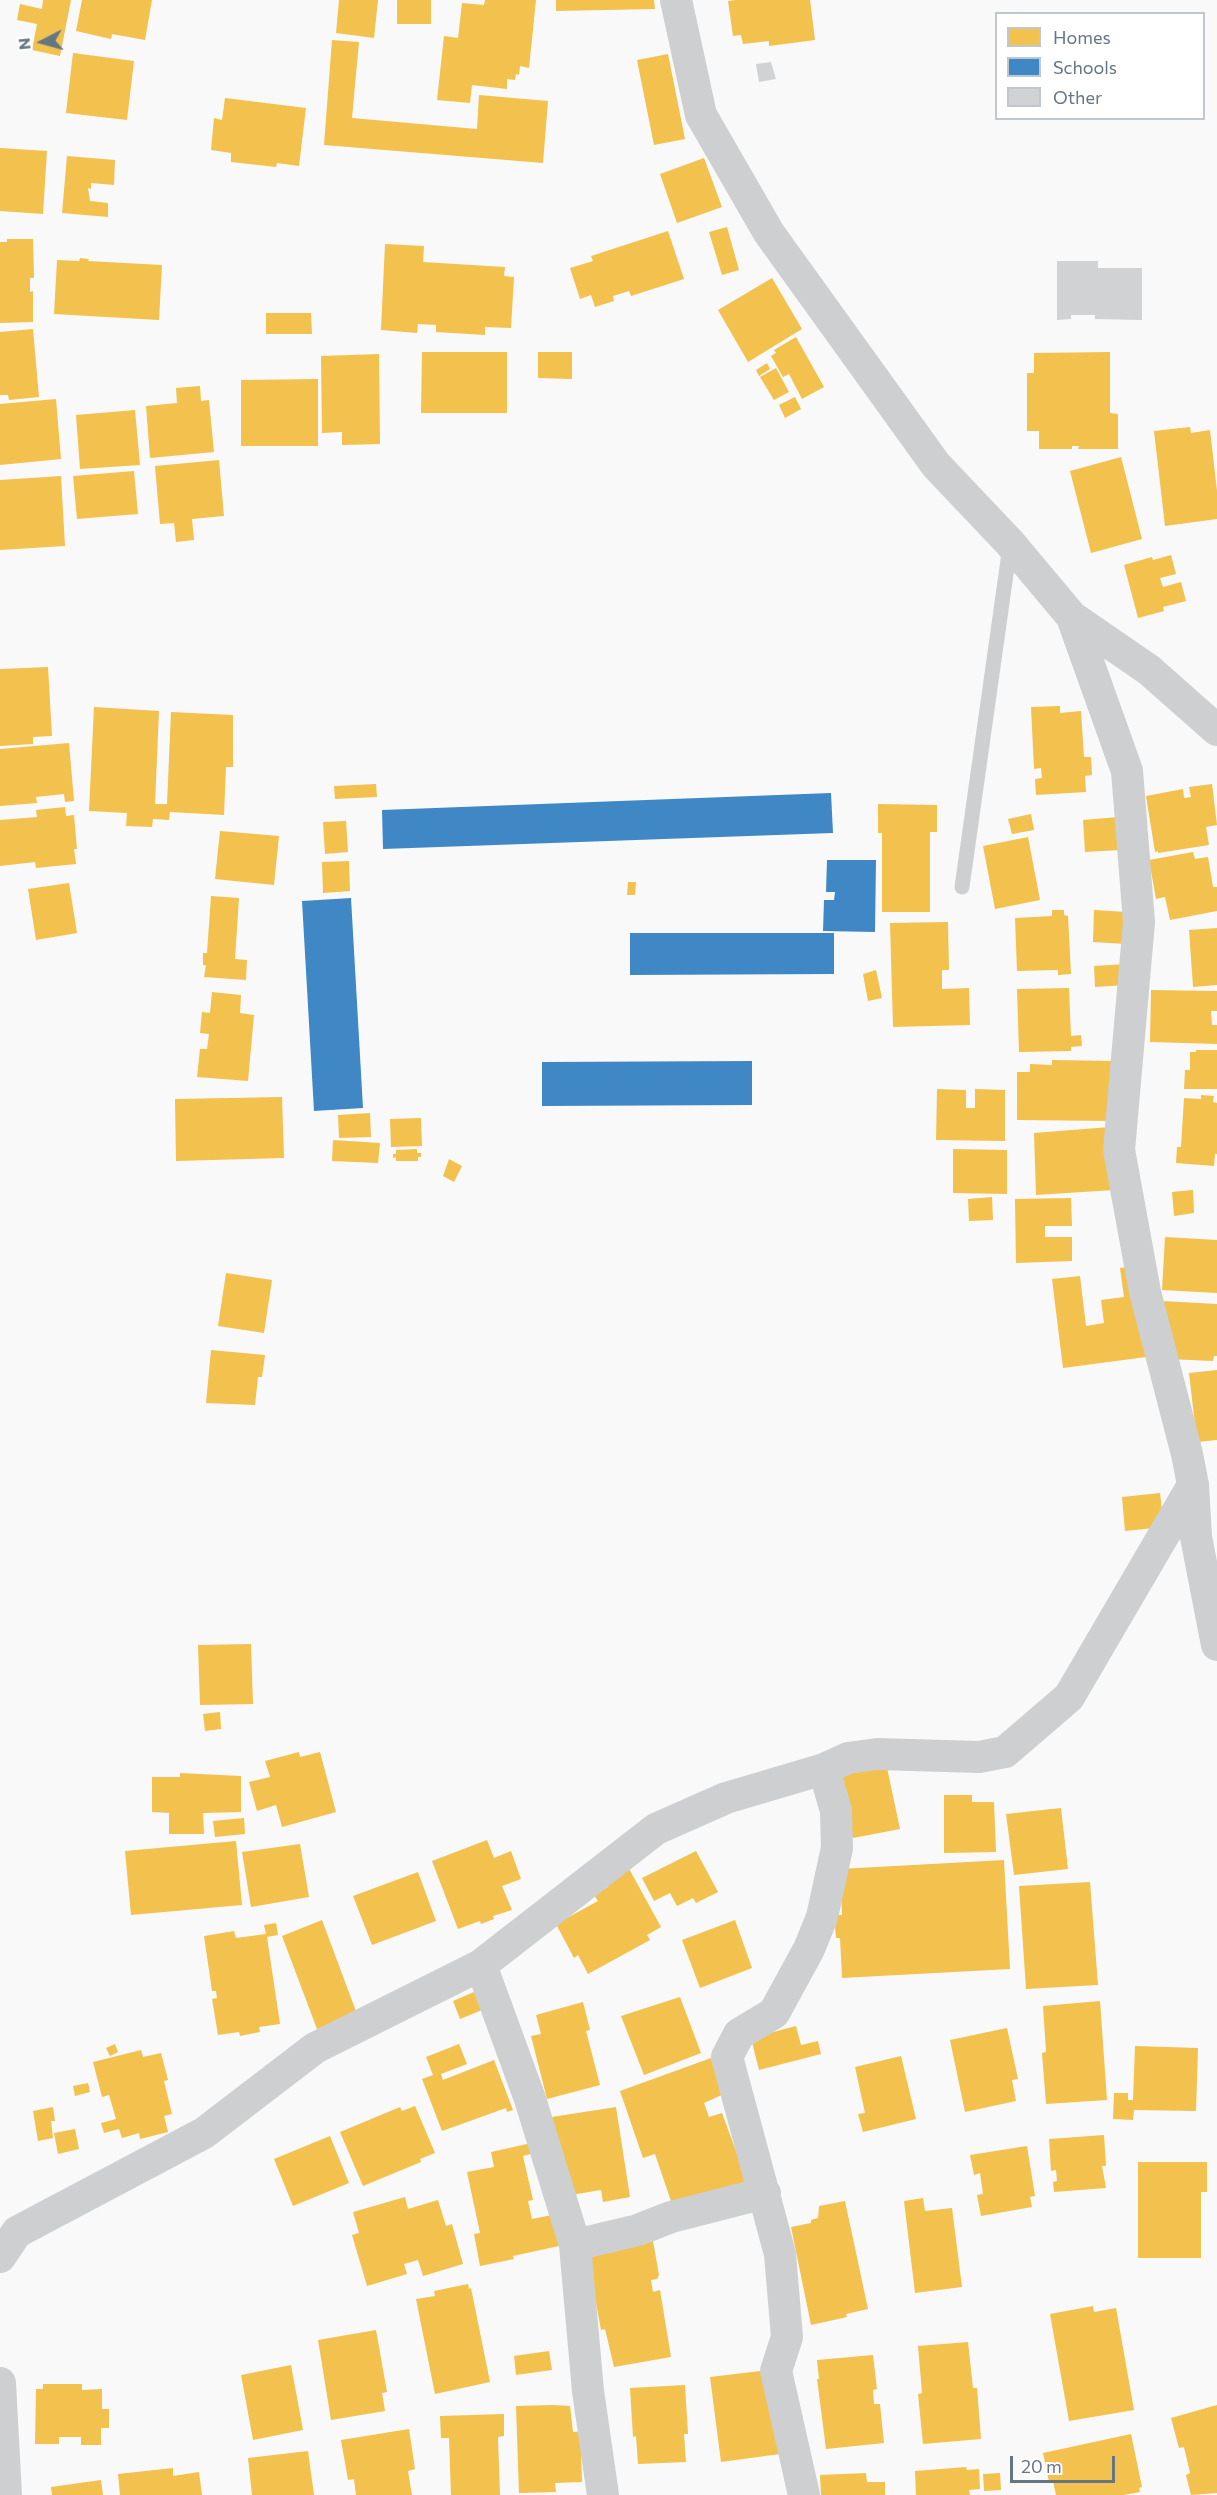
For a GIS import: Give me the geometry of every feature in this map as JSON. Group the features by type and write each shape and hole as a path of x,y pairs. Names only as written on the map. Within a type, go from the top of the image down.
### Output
{"street":[{"path":"676,0 701,115 769,233 936,465 1010,543 1072,617 1149,670 1217,730"},
{"path":"1072,617 1127,771 1139,922 1119,1150 1145,1292 1187,1454 1196,1537 1217,1646"},
{"path":"0,2257 17,2232 204,2133 315,2048 481,1965 656,1829 726,1798 824,1768 848,1758 877,1754 979,1757 1005,1752 1069,1696 1192,1485"},
{"path":"804,2495 776,2371 787,2337 780,2254 727,2057 739,2034 774,2013 809,1949 822,1917 837,1848 836,1811 824,1768"},
{"path":"481,1965 530,2099 575,2245 588,2391 603,2495"},
{"path":"575,2245 638,2230 671,2217 765,2193"},
{"path":"0,2383 6,2495"}],"lane":[{"path":"962,887 1010,543"}],"building: Homes":[{"path":"43,0 71,0 60,56 32,50 37,24 17,20 20,4 42,9"},
{"path":"82,0 152,0 145,40 112,34 111,39 76,31"},
{"path":"339,0 378,0 374,38 336,33"},
{"path":"397,0 431,0 431,24 397,24"},
{"path":"485,0 536,0 529,68 520,66 519,75 516,74 515,80 507,79 507,89 472,85 470,103 437,100 444,36 458,38 462,3 484,5"},
{"path":"556,0 654,0 655,9 556,11"},
{"path":"810,0 815,40 769,46 769,41 743,44 741,35 733,36 728,1"},
{"path":"332,40 359,42 352,118 477,129 479,95 548,101 543,163 324,145"},
{"path":"73,53 134,61 127,120 66,113"},
{"path":"668,54 685,139 654,145 637,60"},
{"path":"225,98 306,108 299,166 277,163 276,167 231,162 231,153 211,150 214,118 222,120"},
{"path":"0,148 47,151 43,214 0,211"},
{"path":"67,156 115,160 114,185 91,183 91,189 88,188 90,201 108,203 108,217 62,213"},
{"path":"704,158 722,207 677,223 660,174"},
{"path":"727,227 739,270 722,275 709,232"},
{"path":"668,231 684,279 631,296 629,291 613,296 614,301 595,307 591,295 580,299 570,268 593,261 591,256"},
{"path":"7,239 33,239 34,278 30,278 30,292 33,291 33,322 0,323 0,242 7,242"},
{"path":"385,244 424,246 423,262 505,267 504,276 514,277 511,328 485,327 485,335 436,332 436,325 418,324 417,333 381,330"},
{"path":"80,258 89,259 88,261 162,265 159,320 54,314 57,260 79,261"},
{"path":"772,278 802,329 748,362 718,310"},
{"path":"266,313 311,313 312,334 266,334"},
{"path":"33,329 39,397 9,400 8,395 0,395 0,332"},
{"path":"796,337 824,387 802,399 789,374 783,377 771,356 776,353 774,350"},
{"path":"422,352 507,352 507,413 421,413"},
{"path":"538,352 572,352 572,379 538,378"},
{"path":"1110,352 1110,413 1118,414 1118,449 1078,449 1079,446 1072,446 1072,449 1039,449 1039,431 1027,431 1027,373 1034,373 1034,353"},
{"path":"379,354 380,444 342,445 342,432 322,433 321,356"},
{"path":"767,363 770,369 759,376 756,370"},
{"path":"776,368 789,392 774,400 760,377"},
{"path":"318,379 318,446 241,446 241,380"},
{"path":"200,386 201,401 209,400 214,452 150,458 146,406 177,403 176,388"},
{"path":"795,397 801,409 785,418 779,405"},
{"path":"56,399 61,459 0,465 0,404"},
{"path":"135,410 140,465 80,469 76,415"},
{"path":"1190,427 1191,433 1210,430 1217,491 1217,519 1165,526 1154,431"},
{"path":"1121,457 1142,539 1091,553 1070,471"},
{"path":"219,460 224,516 192,519 194,540 176,542 174,523 160,524 155,466"},
{"path":"134,471 138,514 77,519 73,476"},
{"path":"61,476 65,546 0,550 0,480"},
{"path":"1171,555 1176,574 1160,578 1163,587 1181,582 1186,601 1163,607 1164,611 1138,618 1124,565 1152,557 1153,560"},
{"path":"48,667 52,736 33,737 33,744 0,746 0,669"},
{"path":"1060,706 1060,713 1081,711 1084,757 1091,757 1092,775 1085,776 1086,792 1036,795 1035,779 1042,778 1041,768 1034,769 1031,707"},
{"path":"94,707 159,711 155,804 167,804 171,712 233,715 233,767 226,767 224,815 170,812 169,820 153,819 152,827 126,826 127,813 89,811"},
{"path":"69,743 74,801 65,802 64,794 36,797 37,803 0,806 0,749"},
{"path":"376,784 377,797 335,799 334,786"},
{"path":"1212,784 1217,825 1206,827 1209,845 1155,852 1146,796 1183,789 1184,798 1191,797 1189,787"},
{"path":"878,804 937,805 937,832 930,832 930,912 882,912 882,833 878,833"},
{"path":"65,807 66,816 74,815 76,864 36,868 35,862 0,866 0,820 37,817 36,810"},
{"path":"1031,814 1034,830 1012,834 1008,819"},
{"path":"1118,817 1120,850 1085,852 1083,820"},
{"path":"346,821 348,852 325,854 323,822"},
{"path":"220,831 279,836 274,885 215,879"},
{"path":"1028,837 1040,900 995,909 983,846"},
{"path":"1193,852 1195,859 1208,857 1213,887 1217,887 1217,911 1170,920 1165,897 1156,899 1149,860"},
{"path":"349,861 350,891 323,893 322,862"},
{"path":"628,882 636,882 635,895 627,895"},
{"path":"69,883 77,933 36,940 28,889"},
{"path":"211,896 239,898 235,959 247,960 246,980 204,977 206,965 203,965 203,953 207,953"},
{"path":"1052,910 1064,910 1064,915 1068,916 1071,974 1058,975 1058,970 1017,971 1015,918 1052,916"},
{"path":"1094,910 1127,912 1126,944 1093,942"},
{"path":"948,922 949,970 942,970 942,989 969,988 970,1025 893,1027 890,923"},
{"path":"1217,928 1217,985 1193,987 1189,930"},
{"path":"1126,964 1127,985 1095,987 1094,966"},
{"path":"876,970 882,998 868,1001 863,974"},
{"path":"1069,988 1071,1036 1081,1035 1082,1046 1071,1047 1071,1051 1019,1052 1017,989"},
{"path":"1151,990 1217,991 1217,1011 1211,1011 1212,1025 1217,1025 1217,1044 1150,1042"},
{"path":"212,992 241,995 240,1013 254,1015 248,1081 197,1077 200,1049 207,1049 209,1034 200,1033 202,1012 210,1013"},
{"path":"1196,1050 1217,1050 1217,1089 1184,1089 1185,1070 1190,1070 1190,1052 1196,1052"},
{"path":"1052,1060 1114,1061 1114,1121 1017,1120 1017,1072 1030,1072 1030,1064 1052,1065"},
{"path":"937,1089 966,1090 966,1108 975,1108 975,1089 1005,1090 1005,1141 936,1140"},
{"path":"1201,1095 1214,1096 1213,1102 1217,1103 1217,1154 1215,1154 1214,1166 1176,1163 1177,1147 1181,1147 1184,1098 1201,1099"},
{"path":"282,1097 284,1158 176,1161 175,1099"},
{"path":"370,1113 371,1137 339,1138 338,1115"},
{"path":"421,1118 422,1146 391,1147 390,1119"},
{"path":"1110,1127 1114,1190 1036,1195 1034,1133"},
{"path":"333,1140 380,1143 378,1163 332,1161"},
{"path":"417,1149 417,1153 421,1153 418,1161 396,1161 396,1157 393,1158 396,1150"},
{"path":"953,1149 1007,1150 1007,1194 953,1193"},
{"path":"449,1159 462,1166 454,1182 443,1176"},
{"path":"1193,1190 1194,1213 1174,1216 1172,1192"},
{"path":"992,1197 993,1220 969,1221 968,1199"},
{"path":"1071,1198 1072,1226 1045,1226 1045,1237 1072,1237 1072,1261 1016,1263 1015,1199"},
{"path":"1165,1237 1217,1240 1217,1293 1162,1290"},
{"path":"1134,1266 1146,1357 1063,1368 1052,1279 1080,1276 1086,1326 1104,1323 1101,1300 1124,1297 1120,1268"},
{"path":"226,1273 272,1280 264,1333 218,1326"},
{"path":"1162,1301 1217,1304 1217,1356 1214,1356 1213,1361 1168,1359"},
{"path":"211,1350 265,1355 262,1377 258,1377 255,1405 206,1403"},
{"path":"1217,1370 1217,1440 1197,1442 1189,1373"},
{"path":"1160,1493 1164,1527 1125,1531 1122,1497"},
{"path":"251,1644 253,1704 200,1705 198,1645"},
{"path":"220,1712 221,1729 205,1731 203,1714"},
{"path":"299,1752 300,1757 320,1752 336,1812 282,1827 276,1805 257,1811 249,1782 270,1777 265,1761"},
{"path":"886,1763 900,1829 853,1838 839,1773"},
{"path":"180,1773 241,1776 241,1812 203,1813 204,1834 169,1834 169,1813 152,1812 152,1777 180,1777"},
{"path":"944,1795 972,1795 972,1802 994,1802 996,1852 944,1853"},
{"path":"1061,1808 1068,1869 1014,1875 1006,1814"},
{"path":"244,1818 245,1834 215,1837 213,1821"},
{"path":"487,1840 494,1858 511,1851 521,1879 502,1886 512,1910 493,1916 494,1919 481,1924 480,1921 458,1929 432,1861"},
{"path":"236,1841 242,1905 131,1915 125,1851"},
{"path":"300,1844 309,1897 251,1907 242,1852"},
{"path":"696,1851 718,1892 696,1903 693,1898 677,1906 670,1893 654,1901 642,1878"},
{"path":"1004,1860 1010,1969 842,1978 840,1938 836,1938 834,1915 842,1915 840,1869"},
{"path":"627,1865 661,1927 647,1935 650,1940 588,1974 578,1955 574,1958 556,1924 598,1901 594,1895 608,1887 604,1878"},
{"path":"418,1872 436,1921 372,1945 353,1896"},
{"path":"1090,1882 1098,1985 1026,1989 1019,1886"},
{"path":"322,1920 357,2014 317,2029 282,1936"},
{"path":"735,1920 752,1968 700,1988 682,1940"},
{"path":"276,1923 278,1935 267,1937 280,2024 259,2027 260,2032 240,2036 239,2032 218,2035 212,1999 217,1998 216,1991 212,1991 204,1936 234,1931 236,1938 266,1934 264,1925"},
{"path":"474,1992 482,2010 460,2019 453,2001"},
{"path":"680,1997 701,2053 644,2075 621,2016"},
{"path":"1100,2001 1107,2100 1046,2104 1042,2053 1046,2052 1043,2006"},
{"path":"583,2002 590,2030 586,2031 600,2085 547,2099 531,2036 541,2034 536,2015"},
{"path":"796,2026 801,2045 818,2041 821,2054 759,2070 751,2038"},
{"path":"1007,2028 1018,2079 1012,2080 1016,2101 965,2112 950,2040"},
{"path":"115,2044 118,2052 110,2056 106,2048"},
{"path":"459,2044 467,2064 441,2074 443,2080 494,2060 513,2110 507,2112 506,2108 442,2131 422,2079 433,2075 426,2057"},
{"path":"1135,2046 1198,2048 1196,2111 1134,2110 1133,2120 1113,2119 1114,2093 1128,2093 1128,2100 1133,2100"},
{"path":"141,2050 143,2057 161,2053 168,2080 164,2081 172,2114 164,2116 168,2132 140,2139 139,2133 122,2138 119,2129 104,2133 101,2123 116,2119 109,2095 102,2097 93,2062"},
{"path":"901,2056 916,2119 863,2132 858,2114 865,2113 855,2067"},
{"path":"711,2058 724,2094 695,2107 704,2103 709,2117 722,2113 747,2181 673,2207 655,2154 643,2158 620,2091"},
{"path":"88,2083 90,2092 75,2096 73,2086"},
{"path":"415,2106 435,2153 420,2159 421,2162 363,2186 340,2132 400,2107 402,2111"},
{"path":"53,2107 55,2121 51,2121 53,2138 38,2141 33,2111"},
{"path":"616,2107 630,2197 603,2202 601,2190 565,2196 552,2117"},
{"path":"75,2129 79,2149 58,2154 54,2133"},
{"path":"1104,2135 1106,2166 1102,2166 1106,2188 1054,2192 1053,2182 1057,2181 1056,2170 1051,2171 1049,2139"},
{"path":"330,2136 349,2183 293,2206 274,2159"},
{"path":"536,2142 538,2152 523,2156 533,2200 528,2201 532,2219 552,2215 559,2246 480,2266 474,2234 480,2233 467,2172 494,2167 491,2152"},
{"path":"1027,2146 1035,2196 1030,2197 1032,2207 981,2216 977,2195 983,2194 980,2173 974,2175 970,2155"},
{"path":"1138,2162 1207,2162 1207,2192 1201,2192 1201,2258 1138,2258"},
{"path":"405,2197 408,2209 438,2200 446,2226 452,2224 463,2264 423,2276 418,2260 404,2264 407,2274 367,2286 352,2235 359,2233 353,2212"},
{"path":"923,2198 925,2211 952,2208 962,2287 915,2293 904,2201"},
{"path":"845,2201 868,2309 846,2314 847,2317 811,2325 791,2227 811,2223 811,2220 818,2218 819,2206"},
{"path":"653,2241 659,2275 657,2279 651,2280 653,2292 660,2290 671,2357 614,2367 605,2329 601,2330 587,2254"},
{"path":"468,2284 469,2289 471,2288 490,2382 435,2394 416,2299 435,2296 434,2291"},
{"path":"1093,2306 1094,2312 1116,2308 1134,2410 1069,2421 1050,2314"},
{"path":"376,2330 387,2392 382,2393 385,2411 331,2420 318,2340"},
{"path":"968,2342 973,2388 977,2388 981,2439 923,2444 918,2394 922,2393 918,2346"},
{"path":"549,2351 552,2370 516,2375 514,2356"},
{"path":"873,2355 877,2389 873,2390 874,2404 880,2404 884,2443 826,2449 817,2379 819,2379 817,2360"},
{"path":"291,2365 303,2430 253,2440 241,2375"},
{"path":"769,2370 780,2454 721,2462 710,2377"},
{"path":"43,2384 82,2384 82,2390 102,2389 102,2409 109,2409 109,2428 101,2428 101,2445 81,2445 81,2437 59,2437 59,2444 35,2444 36,2389 43,2389"},
{"path":"685,2385 688,2434 684,2434 686,2462 638,2464 636,2436 633,2437 630,2388"},
{"path":"1217,2405 1217,2493 1191,2495 1186,2475 1190,2473 1184,2447 1179,2448 1171,2418"},
{"path":"516,2406 570,2406 573,2432 587,2431 581,2449 582,2482 555,2483 556,2492 519,2493"},
{"path":"504,2414 504,2436 498,2437 500,2495 451,2495 449,2438 441,2438 440,2416"},
{"path":"409,2429 415,2469 408,2471 412,2495 356,2495 354,2479 348,2480 341,2440"},
{"path":"1131,2434 1142,2487 1139,2488 1140,2492 1124,2495 1056,2495 1053,2481 1049,2482 1043,2453"},
{"path":"308,2451 314,2495 252,2495 248,2458"},
{"path":"966,2467 967,2470 979,2469 980,2489 969,2490 970,2495 916,2495 915,2471"},
{"path":"173,2468 173,2476 199,2472 202,2495 120,2495 118,2474"},
{"path":"866,2473 867,2482 885,2482 885,2495 821,2495 820,2475"},
{"path":"1000,2473 1001,2490 984,2491 983,2474"},
{"path":"101,2480 103,2495 52,2495 51,2487"}],"building: Schools":[{"path":"831,793 833,833 383,849 382,810"},
{"path":"827,860 876,860 875,932 823,931 824,900 834,900 835,892 826,892"},
{"path":"351,898 363,1108 314,1111 302,901"},
{"path":"630,933 834,933 834,974 630,975"},
{"path":"752,1061 752,1105 542,1106 542,1062"}],"building: Other":[{"path":"771,62 776,79 759,82 756,64"},
{"path":"1057,261 1098,261 1098,268 1142,268 1142,320 1095,319 1095,315 1071,315 1071,319 1057,320"}]}
